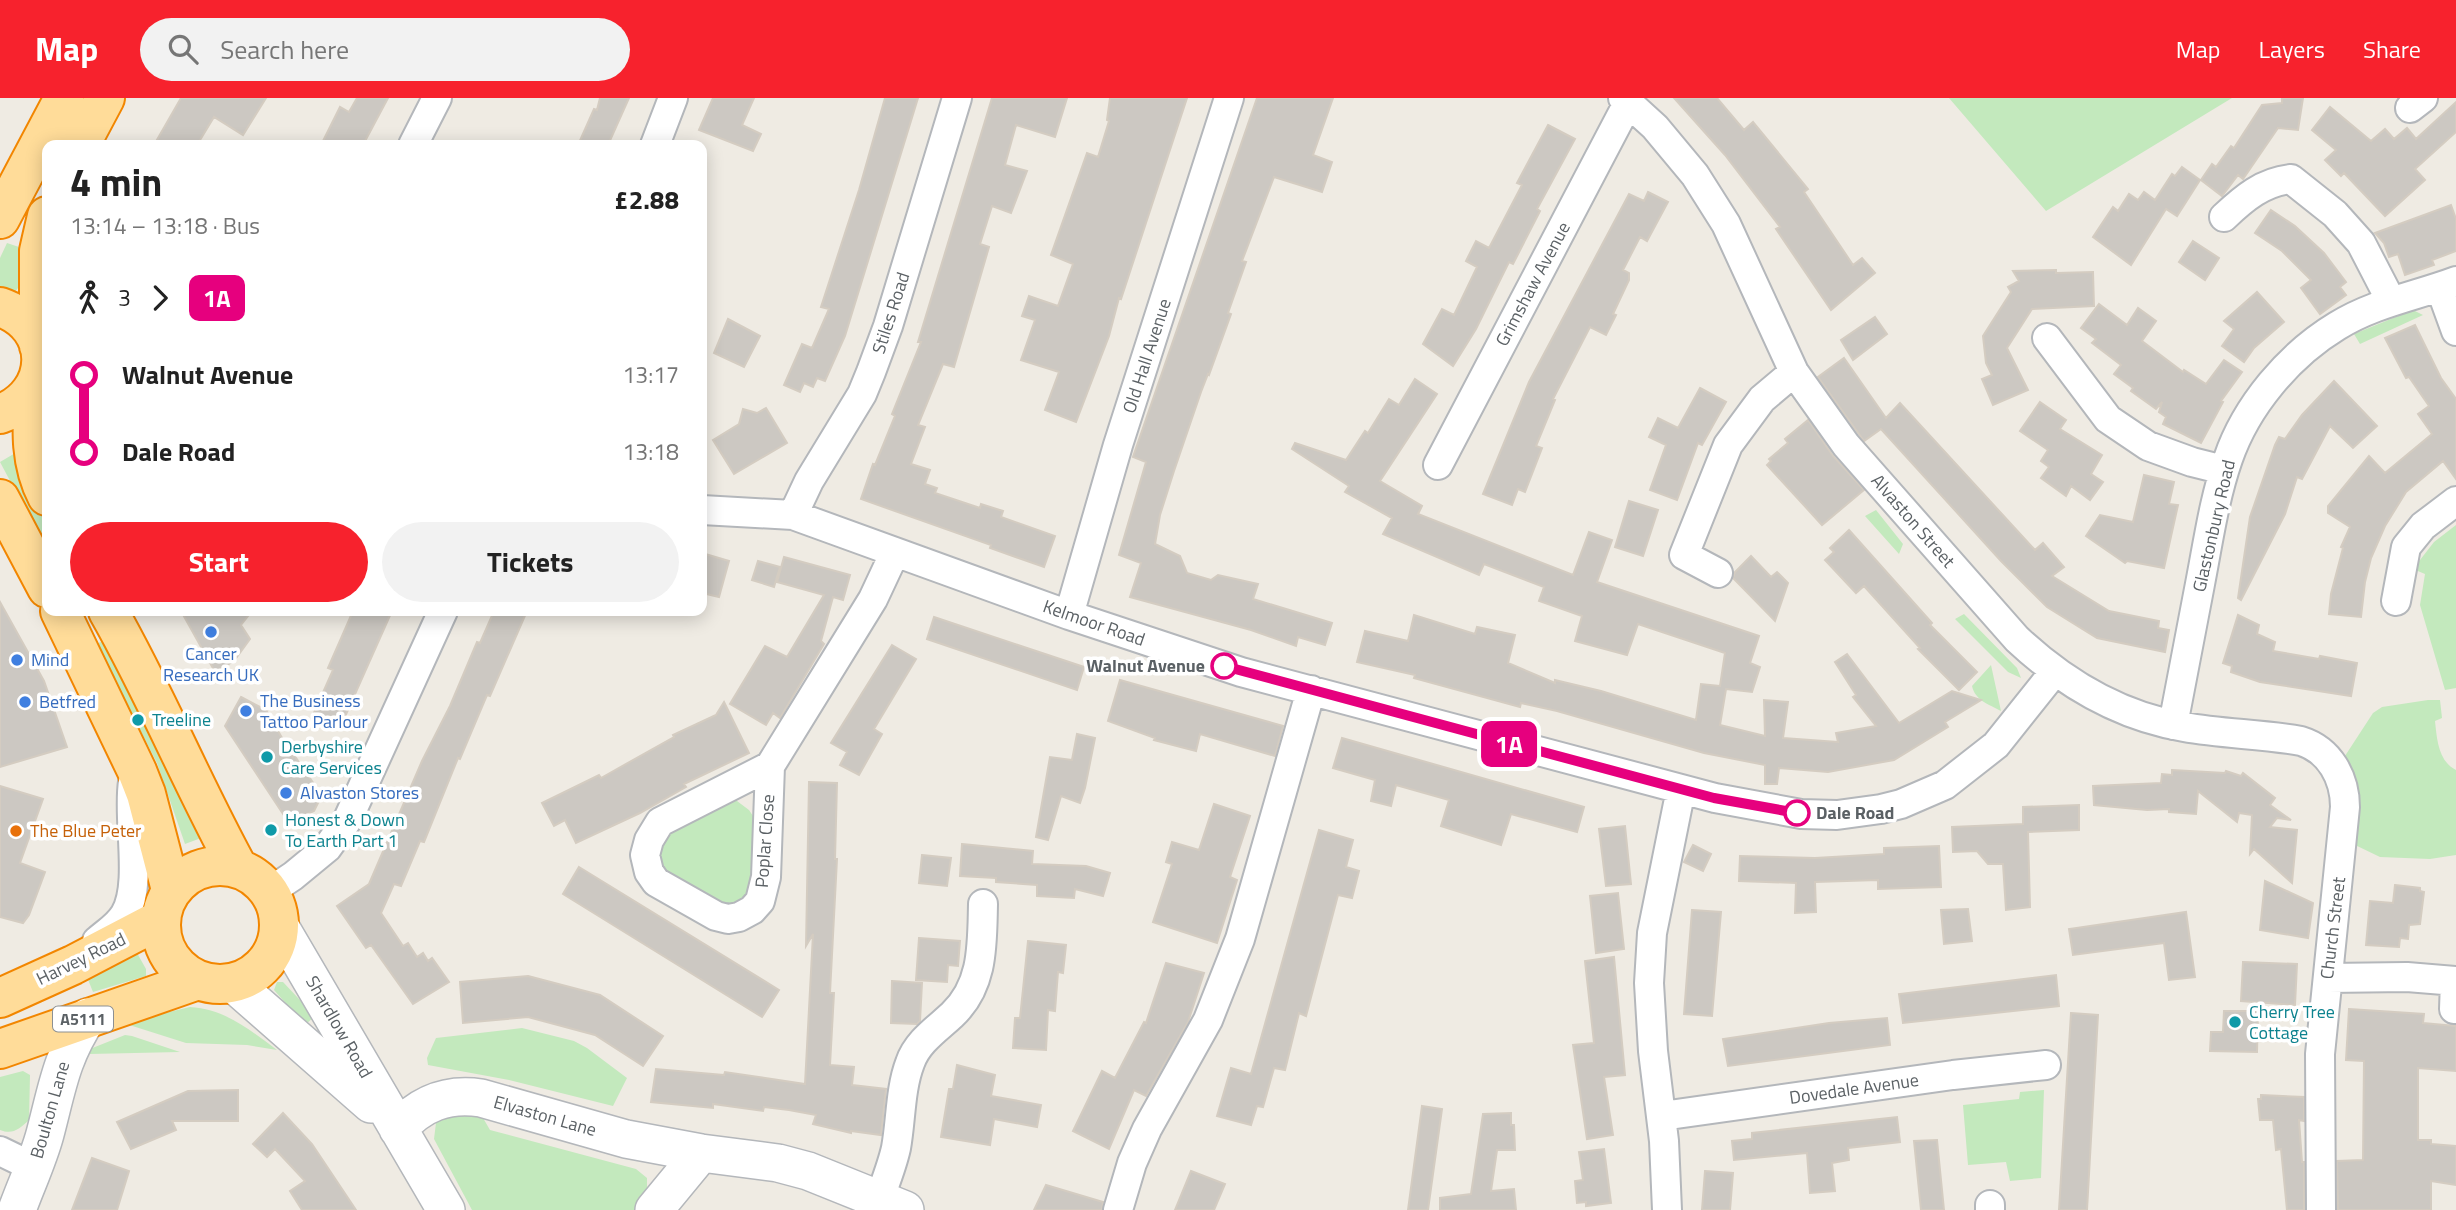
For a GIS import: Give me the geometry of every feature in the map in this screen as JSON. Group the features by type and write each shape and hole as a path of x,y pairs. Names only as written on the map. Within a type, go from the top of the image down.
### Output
{"highway":[{"path":"0,219 64,98"},
{"path":"83,140 105,98"},
{"path":"0,414 26,400 41,370 39,251 42,238"},
{"path":"0,307 10,310 25,321 39,346"},
{"path":"34,388 33,449 42,482"},
{"path":"0,499 42,579"},
{"path":"62,616 135,778 146,794 165,907 162,937 166,949 178,967 216,982"},
{"path":"111,616 167,722 238,868"},
{"path":"165,907 188,876 203,869 220,866 251,873 274,909"},
{"name":"Harvey Road","path":"0,998 73,965 165,907"},
{"name":"A5111","path":"0,1049 88,1017 216,982 252,975 265,963 276,945 274,909"}],"street":[{"path":"416,140 437,98"},
{"path":"657,140 673,98"},
{"name":"Stiles Road","path":"793,515 809,481 862,394 871,372 888,326 957,98"},
{"name":"Old Hall Avenue","path":"1069,615 1118,445 1229,98"},
{"name":"Alvaston Street","path":"1625,100 1655,127 1695,175 1726,224 1794,372 1846,444 2017,639 2055,671 2108,704 2173,725 2311,744 2327,756 2337,773"},
{"name":"Grimshaw Avenue","path":"1438,465 1625,100"},
{"path":"2224,217 2251,193 2277,180 2291,179 2335,214 2361,243 2390,301"},
{"path":"2448,284 2456,331"},
{"name":"Glastonbury Road","path":"2173,725 2212,520 2224,470 2245,423 2283,371 2309,346 2337,325 2390,301 2448,284"},
{"path":"2047,338 2108,419 2148,446 2224,470"},
{"path":"1718,573 1684,555 1728,444 1762,400 1794,372"},
{"path":"2396,601 2406,547 2423,526 2456,501"},
{"name":"Kelmoor Road","path":"707,510 793,515 1069,615 1241,672 1681,789 1751,806 1819,815 1857,813 1901,804 1945,785 1978,761 2011,728 2055,671"},
{"name":"Poplar Close","path":"770,766 660,822 649,840 645,855 649,872 656,882 716,916 728,919 739,917 760,901 766,877 770,766 873,599 895,552"},
{"path":"274,909 293,876 327,848 348,819 441,616"},
{"path":"1118,1210 1132,1163 1147,1129 1197,1042 1226,978 1244,926 1311,690"},
{"name":"Church Street","path":"2322,1210 2320,1054 2345,819 2345,791 2337,773"},
{"path":"73,965 117,926 127,912 134,876 135,778"},
{"path":"1667,1210 1662,1116 1653,1051 1650,951 1681,789"},
{"path":"134,876 165,907"},
{"path":"892,1205 895,1149 908,1066 914,1052 955,1012 970,993 977,978 983,904"},
{"name":"Shardlow Road","path":"274,909 446,1210"},
{"path":"2328,978 2407,976 2456,981 2454,1009"},
{"name":"Shardlow Road","path":"216,982 398,1129"},
{"name":"Boulton Lane","path":"17,1210 52,1107 64,1059 73,1039 88,1017"},
{"name":"Dovedale Avenue","path":"1662,1116 2046,1065"},
{"name":"Elvaston Lane","path":"398,1129 412,1113 459,1095 481,1098 626,1139 701,1153 778,1163 808,1171 892,1205"},
{"name":"Boulton Lane","path":"0,1151 33,1167"},
{"path":"654,1210 701,1153"}],"green space":[{"path":"1949,98 2232,98 2046,211"},
{"path":"7,243 19,247 18,288 15,292 0,290 0,258"},
{"path":"2413,310 2423,315 2360,344 2354,334"},
{"path":"17,452 17,461 42,511 42,541 0,462"},
{"path":"1876,510 1903,544 1899,554 1865,516"},
{"path":"2456,525 2456,688 2445,690 2420,605 2425,574 2413,569 2434,542"},
{"path":"1964,614 2017,668 2021,678 2008,672 1955,619"},
{"path":"108,639 171,759 201,838 185,844 157,763 96,644"},
{"path":"1991,665 2001,711 1979,698 1972,686"},
{"path":"2440,700 2442,718 2435,721 2438,742 2445,761 2456,770 2456,855 2430,859 2380,857 2353,844 2343,759 2373,713 2382,707"},
{"path":"724,799 737,801 749,810 757,822 753,885 742,904 722,908 663,873 655,859 660,838"},
{"path":"137,953 146,969 146,976 93,992 87,977"},
{"path":"277,982 283,982 315,1016 305,1025 274,990"},
{"path":"190,1007 226,1016 277,1050 247,1045 186,1043 123,1023"},
{"path":"522,1028 574,1041 627,1078 613,1106 509,1080 428,1065 427,1058 436,1038"},
{"path":"125,1035 180,1052 89,1054 90,1049"},
{"path":"23,1071 30,1075 29,1120 16,1130 0,1130 0,1077"},
{"path":"2044,1090 2041,1178 2010,1181 2006,1162 1968,1165 1963,1105 2019,1099 2020,1092"},
{"path":"479,1111 490,1130 636,1169 647,1178 647,1190 637,1210 472,1210 434,1139 436,1123 443,1113"}],"building":[{"path":"181,98 266,98 243,135 214,117 200,140 157,140"},
{"path":"357,98 388,98 366,140 324,140 340,107 349,112"},
{"path":"600,98 629,98 610,140 580,140 594,109 597,110"},
{"path":"713,98 754,98 742,125 761,134 753,151 699,130"},
{"path":"885,98 918,98 845,336 825,381 817,378 813,387 804,383 800,392 784,385 802,344 812,348 829,309 821,307"},
{"path":"992,98 1067,98 1055,137 1016,125 1005,165 1027,171 1011,213 992,206 980,244 989,247 954,367 943,364 918,425 925,427 911,464 930,470 925,484 937,488 935,493 980,508 981,504 1003,511 1001,517 1055,536 1044,567 990,548 991,545 861,499 873,464 875,465 895,416 892,414 921,342 918,342"},
{"path":"1110,98 1187,98 1121,299 1119,298 1109,336 1076,422 1045,410 1059,372 1021,360 1035,320 1022,316 1029,296 1058,306 1073,264 1051,255 1087,153 1098,157 1109,121"},
{"path":"1257,98 1333,98 1313,155 1332,162 1322,192 1274,177 1242,261 1246,262 1228,313 1231,314 1174,471 1160,515 1155,544 1180,556 1187,573 1211,580 1218,575 1258,584 1253,599 1332,623 1325,645 1298,637 1296,646 1251,630 1130,597 1141,563 1119,555 1146,462 1133,457"},
{"path":"1674,98 1717,98 1744,130 1753,122 1808,189 1804,192 1853,265 1862,258 1875,273 1831,310 1776,229 1780,227 1725,155"},
{"path":"2282,98 2303,98 2298,130 2278,128 2243,179 2238,175 2222,196 2201,180 2212,164 2216,167 2231,146 2234,148 2262,105 2282,103"},
{"path":"2456,102 2456,132 2415,169 2425,180 2385,216 2344,173 2341,176 2325,160 2336,150 2312,130 2330,107 2371,141 2385,129 2394,139 2407,128 2416,139"},
{"path":"1548,125 1575,139 1537,209 1540,211 1513,264 1509,262 1476,329 1453,366 1423,344 1442,309 1454,315 1477,267 1466,261 1476,241 1489,248 1522,185 1517,183"},
{"path":"2182,167 2200,180 2177,216 2166,209 2131,265 2093,237 2113,207 2118,211 2129,194 2138,200 2144,192 2155,200 2172,174 2175,176"},
{"path":"1648,192 1668,202 1647,241 1640,237 1623,270 1629,273 1629,280 1606,335 1590,327 1553,399 1555,400 1536,446 1542,448 1525,492 1518,489 1512,505 1483,494 1529,382 1629,194 1644,201"},
{"path":"2451,205 2456,219 2456,251 2432,260 2434,265 2405,275 2398,254 2389,257 2384,243 2375,233"},
{"path":"2271,210 2295,226 2324,253 2346,282 2340,287 2346,295 2320,314 2301,288 2311,280 2282,251 2255,233"},
{"path":"2193,241 2219,258 2205,280 2179,262"},
{"path":"2056,270 2056,273 2093,272 2094,306 2032,309 2007,348 2028,390 1993,405 1982,379 1992,375 1986,363 1983,336 2011,292 2008,287 2019,281 2013,271"},
{"path":"2257,292 2284,322 2254,348 2244,362 2222,346 2234,329 2224,321"},
{"path":"2099,304 2127,325 2138,308 2156,321 2142,341 2183,372 2184,370 2206,384 2224,360 2242,372 2221,401 2223,402 2201,443 2163,424 2166,417 2159,412 2162,402 2156,409 2131,391 2133,388 2114,374 2121,365 2092,343 2096,339 2081,328"},
{"path":"1875,317 1887,334 1853,360 1841,340"},
{"path":"728,319 760,336 744,367 714,353"},
{"path":"2415,325 2441,378 2456,399 2456,479 2443,461 2406,492 2385,526 2371,558 2361,617 2329,614 2331,594 2343,548 2341,547 2350,527 2328,513 2328,506 2369,456 2385,473 2432,434 2418,414 2429,406 2409,377 2406,378 2385,338"},
{"path":"1844,358 1886,418 1900,403 2035,550 2043,543 2064,567 2052,576 2109,611 2159,621 2158,628 2169,630 2165,652 2097,638 2047,607 2001,561 1881,429 1864,441 1818,377"},
{"path":"1415,379 1437,394 1380,481 1422,506 1418,514 1573,575 1589,532 1612,540 1597,582 1759,636 1750,663 1760,667 1752,692 1726,689 1720,725 1765,736 1764,700 1788,702 1783,738 1838,742 1836,733 1876,726 1853,697 1856,695 1835,662 1847,654 1899,723 1952,691 1981,700 1945,722 1948,727 1894,760 1828,772 1779,768 1777,784 1765,784 1765,765 1704,753 1557,711 1521,703 1520,707 1414,678 1415,675 1357,662 1365,631 1408,641 1414,615 1475,634 1477,627 1515,635 1508,663 1555,683 1555,680 1601,691 1696,720 1701,684 1720,686 1725,653 1638,624 1627,655 1575,641 1582,616 1539,601 1544,587 1484,564 1479,575 1383,534 1392,518 1345,492 1349,486 1292,449 1295,443 1346,460 1365,431 1368,433 1389,399 1399,405"},
{"path":"2334,381 2377,426 2353,448 2330,426 2302,479 2297,477 2285,514 2241,600 2238,598 2250,517 2275,445 2279,437 2285,439 2302,415"},
{"path":"1700,388 1726,402 1702,445 1698,443 1677,500 1650,490 1666,445 1649,437 1658,418 1678,428"},
{"path":"2040,402 2066,420 2060,429 2102,455 2091,474 2103,482 2090,500 2071,486 2066,496 2041,478 2049,467 2041,461 2048,450 2020,431"},
{"path":"766,408 787,443 734,474 713,440 739,424 743,409 757,413"},
{"path":"1808,420 1833,456 1864,490 1822,525 1767,465 1771,461 1769,459 1788,443 1785,439"},
{"path":"2144,475 2174,482 2169,504 2178,505 2164,568 2127,561 2125,563 2086,536 2100,515 2133,522"},
{"path":"1629,501 1658,510 1643,556 1615,547"},
{"path":"1849,530 1932,623 1930,625 1977,672 1959,690 1918,649 1920,648 1864,586 1856,593 1825,560 1834,552 1830,548"},
{"path":"707,554 729,561 719,597 707,594"},
{"path":"1751,556 1771,577 1777,572 1788,583 1775,621 1733,578 1735,572"},
{"path":"784,557 850,575 843,600 833,597 821,641 824,644 780,718 773,713 766,725 730,704 765,646 787,657 824,595 777,582"},
{"path":"758,561 780,567 774,587 752,580"},
{"path":"0,602 44,681 67,747 0,767"},
{"path":"2238,615 2259,625 2257,634 2275,642 2273,651 2357,663 2351,696 2260,682 2231,672 2232,666 2223,663"},
{"path":"184,616 248,616 241,625 250,639 234,661 215,672"},
{"path":"351,616 390,616 340,728 313,715 333,670 328,668"},
{"path":"492,616 525,616 490,696 487,695 460,759 458,758 424,842 420,841 401,886 394,884 381,913 403,946 408,943 417,957 423,953 428,961 432,958 449,982 413,1004 371,945 366,948 337,906 369,884 422,761 450,706 477,642 480,643"},
{"path":"934,617 1084,667 1077,690 927,639"},
{"path":"892,645 916,659 874,729 882,734 859,775 840,765 847,752 831,743"},
{"path":"1120,680 1283,726 1275,756 1200,734 1196,751 1154,740 1155,738 1108,721"},
{"path":"241,697 266,710 293,757 294,755 314,784 311,790 322,795 314,811 287,820 225,726"},
{"path":"724,702 749,753 684,784 686,787 640,813 576,843 565,820 554,826 542,803 599,775 601,778 674,737 673,735 716,715"},
{"path":"1077,734 1095,738 1080,803 1061,796 1048,840 1036,837 1050,757 1072,760"},
{"path":"1342,738 1584,807 1577,832 1511,814 1501,845 1441,826 1449,800 1396,785 1391,806 1371,801 1375,780 1333,768"},
{"path":"2172,770 2226,771 2241,776 2243,773 2275,798 2270,805 2291,820 2277,818 2270,827 2297,830 2292,883 2254,849 2250,854 2252,815 2239,813 2237,822 2198,791 2196,814 2169,812 2169,809 2147,810 2094,805 2093,786 2161,783 2162,774 2172,775"},
{"path":"809,782 837,783 837,859 830,993 834,993 830,1065 854,1067 852,1085 886,1089 881,1135 851,1133 813,1124 816,1115 789,1110 764,1107 763,1111 713,1104 713,1108 651,1102 656,1069 724,1075 725,1072 805,1084 813,934 806,946"},
{"name":"The Blue Peter","path":"0,786 43,799 20,863 45,872 29,915 23,923 0,917"},
{"path":"1214,804 1250,816 1230,877 1237,880 1217,943 1153,922 1172,864 1166,862 1172,842 1199,850"},
{"path":"2079,805 2079,830 2028,832 2030,907 2006,910 2003,864 1988,864 1977,851 1953,852 1952,827 2023,824 2023,807"},
{"path":"1625,826 1631,884 1606,886 1599,829"},
{"path":"1319,830 1353,840 1346,867 1359,871 1352,898 1338,895 1306,1016 1299,1013 1285,1070 1274,1068 1263,1107 1257,1106 1251,1125 1217,1116 1231,1068 1251,1074"},
{"path":"962,844 1033,851 1032,864 1086,866 1110,873 1103,896 1075,889 1074,898 1037,896 1037,885 996,882 996,878 960,876"},
{"path":"1693,845 1711,854 1703,871 1684,862"},
{"path":"1939,846 1941,887 1878,889 1878,880 1815,882 1816,912 1795,913 1796,883 1739,881 1740,856 1815,858 1884,854 1884,848"},
{"path":"922,855 951,858 947,886 919,883"},
{"path":"579,867 779,990 762,1017 563,894"},
{"path":"2265,881 2313,903 2308,938 2260,930"},
{"path":"2395,885 2420,888 2420,891 2424,892 2420,924 2409,925 2408,939 2400,938 2399,947 2366,945 2370,901 2393,903"},
{"path":"1618,893 1624,949 1596,953 1590,896"},
{"path":"1968,909 1972,941 1944,944 1941,910"},
{"path":"1692,910 1721,912 1712,1016 1684,1014"},
{"path":"2186,912 2195,977 2169,980 2164,943 2073,955 2069,929"},
{"path":"919,938 960,941 958,966 948,965 947,982 916,980"},
{"path":"1028,941 1066,945 1063,973 1058,972 1055,1011 1048,1010 1046,1050 1013,1048 1015,1018 1020,1018"},
{"path":"1614,957 1625,1075 1604,1077 1613,1135 1587,1139 1573,1045 1594,1043 1585,961"},
{"path":"2243,962 2297,964 2295,1005 2241,1001"},
{"path":"1166,963 1204,973 1188,1022 1146,1096 1134,1090 1109,1149 1073,1131 1102,1071 1115,1078 1144,1022 1146,1023"},
{"path":"2056,975 2059,1006 1903,1023 1899,994"},
{"path":"528,976 600,995 663,1036 643,1066 595,1035 528,1017 463,1023 460,982"},
{"path":"892,981 922,983 920,1021 917,1024 891,1023"},
{"path":"2349,1009 2424,1014 2423,1023 2456,1026 2456,1071 2418,1068 2418,1140 2456,1146 2456,1185 2431,1181 2431,1210 2338,1210 2337,1161 2363,1160 2364,1061 2346,1060"},
{"name":"Cherry Tree Cottage","path":"2224,1011 2258,1011 2257,1052 2210,1051 2211,1032 2223,1032"},
{"path":"2071,1013 2098,1015 2087,1210 2059,1210"},
{"path":"1887,1018 1890,1045 1728,1066 1723,1039 1829,1023"},
{"path":"957,1065 995,1075 991,1096 1041,1105 1037,1127 994,1119 990,1145 941,1137 949,1089 953,1089"},
{"path":"238,1090 238,1121 172,1121 176,1130 131,1149 117,1122 188,1091"},
{"path":"2261,1095 2304,1097 2304,1121 2299,1120 2304,1162 2304,1210 2287,1210 2281,1149 2276,1150 2273,1120 2260,1120 2258,1099 2261,1099"},
{"path":"1422,1106 1442,1109 1428,1210 1408,1210"},
{"path":"283,1113 312,1144 356,1210 302,1210 290,1191 305,1181 275,1149 267,1157 253,1144"},
{"path":"1511,1113 1515,1150 1497,1150 1491,1191 1514,1189 1516,1210 1440,1210 1440,1198 1471,1194 1483,1114"},
{"path":"1897,1117 1900,1142 1848,1148 1849,1160 1832,1163 1835,1191 1810,1193 1807,1153 1734,1160 1732,1141 1752,1139 1752,1133"},
{"path":"1937,1140 1944,1210 1921,1210 1914,1141"},
{"path":"1604,1149 1611,1203 1586,1206 1586,1202 1577,1203 1575,1181 1583,1180 1579,1152"},
{"path":"92,1158 129,1171 117,1210 72,1210"},
{"path":"1191,1171 1225,1184 1214,1210 1175,1210"},
{"path":"1705,1171 1733,1173 1730,1210 1702,1210"},
{"path":"1046,1185 1103,1202 1102,1210 1034,1210"}],"bus line":[{"name":"1A","path":"1224,666 1714,798 1797,813"}],"place":[{"name":"Cancer Research UK","path":"211,632"},
{"name":"Mind","path":"17,660"},
{"name":"Walnut Avenue","path":"1224,666"},
{"name":"Betfred","path":"25,702"},
{"name":"The Business Tattoo Parlour","path":"246,711"},
{"name":"Treeline","path":"138,720"},
{"name":"Derbyshire Care Services","path":"267,757"},
{"name":"Alvaston Stores","path":"286,793"},
{"name":"Dale Road","path":"1797,813"},
{"name":"Honest & Down To Earth Part 1","path":"271,830"},
{"name":"The Blue Peter","path":"16,831"},
{"name":"Cherry Tree Cottage","path":"2235,1022"}]}
